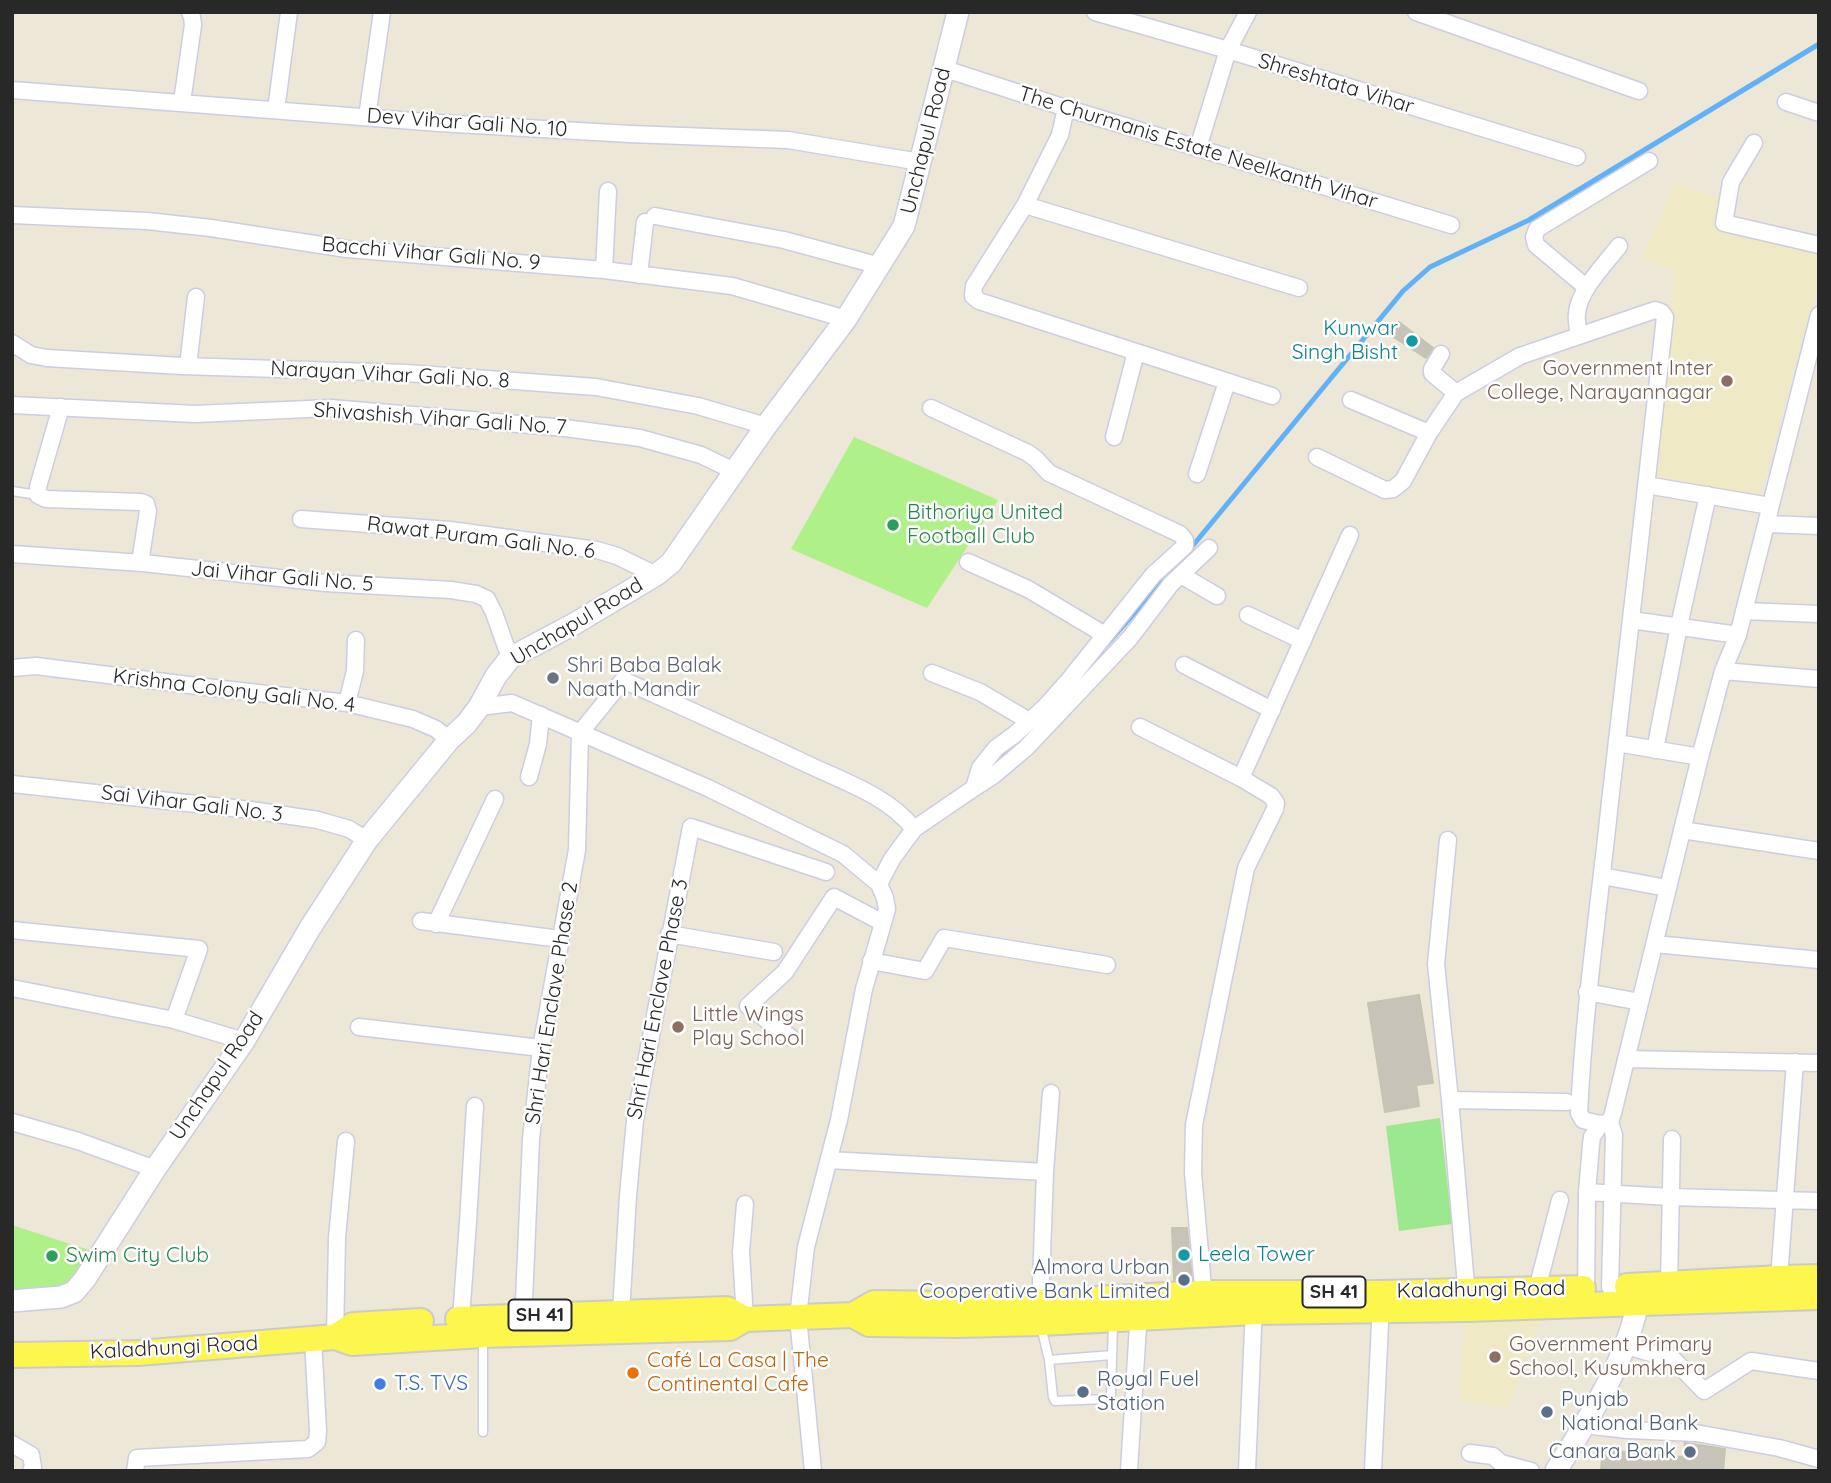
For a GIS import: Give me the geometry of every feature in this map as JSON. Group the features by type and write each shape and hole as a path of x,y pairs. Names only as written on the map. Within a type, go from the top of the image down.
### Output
{"main road":[{"name":"Kaladhungi Road","path":"1639,1294 1669,1284 1819,1277"},
{"name":"Kaladhungi Road","path":"1467,1300 1537,1289 1594,1293 1819,1297"},
{"name":"Kaladhungi Road","path":"324,1338 353,1325 461,1318 523,1325 730,1328 745,1319 853,1315 869,1324 957,1325 1040,1312 1139,1306 1467,1300 1594,1293"},
{"name":"Kaladhungi Road","path":"1040,1312 1113,1319 1139,1306"},
{"name":"Kaladhungi Road","path":"13,1356 138,1353 324,1338 352,1343 483,1335 523,1325 621,1313 727,1309 745,1319"}],"street":[{"path":"182,102 193,25 190,12"},
{"path":"276,110 289,12"},
{"path":"368,117 382,12"},
{"name":"Unchapul Road","path":"12,1301 61,1297 74,1292 85,1279 155,1169 244,1041 310,928 367,840 449,740 467,723 510,658 574,624 656,575 671,563 766,426 846,319 904,226 958,12"},
{"name":"Shreshtata Vihar","path":"1095,12 1577,157"},
{"path":"1198,148 1228,50 1248,12"},
{"path":"1416,12 1639,91"},
{"name":"The Churmanis Estate Neelkanth Vihar","path":"944,69 1451,225"},
{"name":"Dev Vihar Gali No. 10","path":"12,90 616,133 788,140 920,162"},
{"path":"1786,102 1819,113"},
{"path":"1066,108 1060,135 1025,205 974,286 973,296 979,301 1272,396"},
{"path":"1754,143 1731,181 1724,223 1819,245"},
{"path":"1587,288 1536,245 1534,237 1537,229 1649,161"},
{"path":"604,270 608,191"},
{"path":"1025,205 1299,288"},
{"name":"Bacchi Vihar Gali No. 9","path":"12,215 147,221 347,249 604,270 732,286 846,319"},
{"path":"639,275 650,219 784,240 880,266"},
{"path":"1579,336 1577,310 1587,288 1619,246"},
{"path":"188,366 196,297"},
{"path":"1317,457 1385,490 1393,489 1403,481 1429,433 1456,393 1520,356 1655,310 1665,317 1587,992 1578,1113 1583,1120 1605,1123 1614,1135 1612,1194 1594,1293"},
{"path":"1594,1293 1587,1192 1592,1137 1605,1123 1626,1059 1700,757 1723,671 1738,635 1819,315"},
{"name":"Narayan Vihar Gali No. 8","path":"12,344 31,355 47,358 188,366 406,373 596,387 698,406 766,426"},
{"path":"1114,437 1136,352"},
{"path":"1441,354 1432,373 1456,393"},
{"path":"1197,474 1227,382"},
{"path":"1351,400 1429,433"},
{"name":"Shivashish Vihar Gali No. 7","path":"12,405 195,414 331,408 565,428 640,438 701,455 734,471"},
{"path":"61,407 38,495 46,499 146,504 148,511 140,563"},
{"path":"932,408 1028,453 1036,458 1048,473 1180,534 1185,540 1185,545 1153,575 1044,708 996,748 980,768 974,788"},
{"path":"1646,485 1770,506"},
{"path":"1655,750 1679,626 1709,495"},
{"name":"Rawat Puram Gali No. 6","path":"301,519 450,530 597,550 617,556 656,575"},
{"path":"1767,524 1819,526"},
{"path":"1241,778 1350,535"},
{"path":"879,884 892,859 914,829 994,775 1026,748 1130,638 1165,592 1209,548"},
{"name":"Jai Vihar Gali No. 5","path":"12,554 476,594 486,599 490,606 510,658"},
{"path":"968,562 1028,589 1105,635"},
{"path":"1181,575 1217,596"},
{"path":"1744,611 1819,614"},
{"path":"1248,615 1303,641"},
{"path":"1631,620 1738,635"},
{"path":"347,703 355,671 356,640"},
{"path":"1184,664 1272,710"},
{"name":"Krishna Colony Gali No. 4","path":"12,668 36,666 347,703 412,719 436,729 449,740"},
{"path":"1723,671 1819,679"},
{"path":"932,673 980,692 1029,722"},
{"path":"580,733 623,680 876,797 903,816 914,829"},
{"path":"479,707 512,703 708,788 843,854 879,884 886,898 887,909 864,989 839,1120 806,1247 798,1317 813,1471"},
{"path":"529,777 538,744 541,715"},
{"path":"1140,727 1241,778 1271,796 1276,803 1246,868 1194,1125 1193,1172 1204,1303"},
{"name":"Shri Hari Enclave Phase 2","path":"523,1325 531,1139 541,1048 577,850 580,733"},
{"path":"1617,743 1700,757"},
{"name":"Sai Vihar Gali No. 3","path":"12,784 318,820 349,829 367,840"},
{"path":"495,799 428,922 560,939"},
{"name":"Shri Hari Enclave Phase 3","path":"621,1313 635,1120 691,827 826,872"},
{"path":"1682,830 1819,850"},
{"path":"1448,840 1436,964 1467,1300"},
{"path":"1602,876 1667,888"},
{"path":"790,1037 748,1006 785,972 834,897 883,923"},
{"path":"12,930 199,949 174,1020"},
{"path":"669,934 774,952"},
{"path":"871,961 925,971 944,938 1107,965"},
{"path":"1655,944 1819,960"},
{"path":"12,988 174,1020 244,1041"},
{"path":"1587,992 1640,1002"},
{"path":"359,1027 541,1048"},
{"path":"1626,1059 1819,1063"},
{"path":"1779,1278 1795,1062"},
{"path":"1040,1312 1051,1093"},
{"path":"1450,1100 1567,1102"},
{"path":"461,1318 475,1106"},
{"path":"12,1122 155,1169"},
{"path":"1669,1284 1672,1139"},
{"path":"135,1471 137,1458 308,1449 317,1442 324,1338 346,1141"},
{"path":"829,1160 1045,1172"},
{"path":"1587,1192 1819,1202"},
{"path":"1537,1289 1560,1200"},
{"path":"745,1204 741,1252 745,1319"},
{"path":"1556,1471 1608,1385 1624,1345 1639,1294"},
{"path":"1373,1471 1381,1301"},
{"path":"1247,1471 1254,1302"},
{"path":"1129,1471 1139,1306"},
{"path":"1624,1345 1674,1360 1704,1391 1751,1361 1819,1371"},
{"path":"1584,1425 1696,1433 1779,1448 1819,1459"},
{"path":"12,1444 31,1455 31,1471"},
{"path":"1470,1453 1493,1456 1501,1463 1531,1471"}],"lane":[{"path":"12,491 38,495"},
{"path":"1040,1312 1055,1401 1107,1399 1111,1395 1113,1319"},
{"path":"483,1335 483,1432"},
{"path":"1049,1360 1112,1355"}],"shaded area":[{"name":"Government Inter College, Narayannagar","path":"1675,182 1725,201 1721,226 1819,252 1819,281 1759,495 1653,480 1674,270 1642,260"},
{"name":"Government Primary School, Kusumkhera","path":"1465,1314 1544,1314 1508,1408 1459,1401"}],"green space":[{"name":"Bithoriya United Football Club","path":"854,437 998,500 927,608 791,549"},
{"path":"1440,1118 1452,1224 1399,1231 1386,1126"},
{"name":"Swim City Club","path":"12,1225 95,1252 74,1282 60,1289 12,1295"}],"building":[{"name":"Kunwar Singh Bisht","path":"1399,322 1433,348 1426,358 1389,334"},
{"path":"1419,995 1433,1083 1416,1085 1419,1106 1385,1112 1368,1003"},
{"name":"Leela Tower","path":"1172,1228 1187,1228 1192,1279 1174,1280"},
{"path":"1685,1443 1725,1449 1723,1471 1601,1469 1603,1450 1683,1457"}],"waterway":[{"path":"1190,549 1403,291 1430,267 1529,220 1819,44"},
{"path":"1107,644 1179,562"},
{"path":"992,767 1023,737"}],"place":[{"name":"Kunwar Singh Bisht","path":"1412,341"},
{"name":"Government Inter College, Narayannagar","path":"1727,381"},
{"name":"Bithoriya United Football Club","path":"893,525"},
{"name":"Shri Baba Balak Naath Mandir","path":"553,678"},
{"name":"Little Wings Play School","path":"678,1027"},
{"name":"Leela Tower","path":"1184,1255"},
{"name":"Swim City Club","path":"52,1256"},
{"name":"Almora Urban Cooperative Bank Limited","path":"1184,1280"},
{"name":"Government Primary School, Kusumkhera","path":"1495,1357"},
{"name":"Café La Casa | The Continental Cafe","path":"633,1373"},
{"name":"T.S. TVS","path":"380,1384"},
{"name":"Royal Fuel Station","path":"1083,1392"},
{"name":"Punjab National Bank","path":"1547,1412"},
{"name":"Canara Bank","path":"1690,1452"}]}
